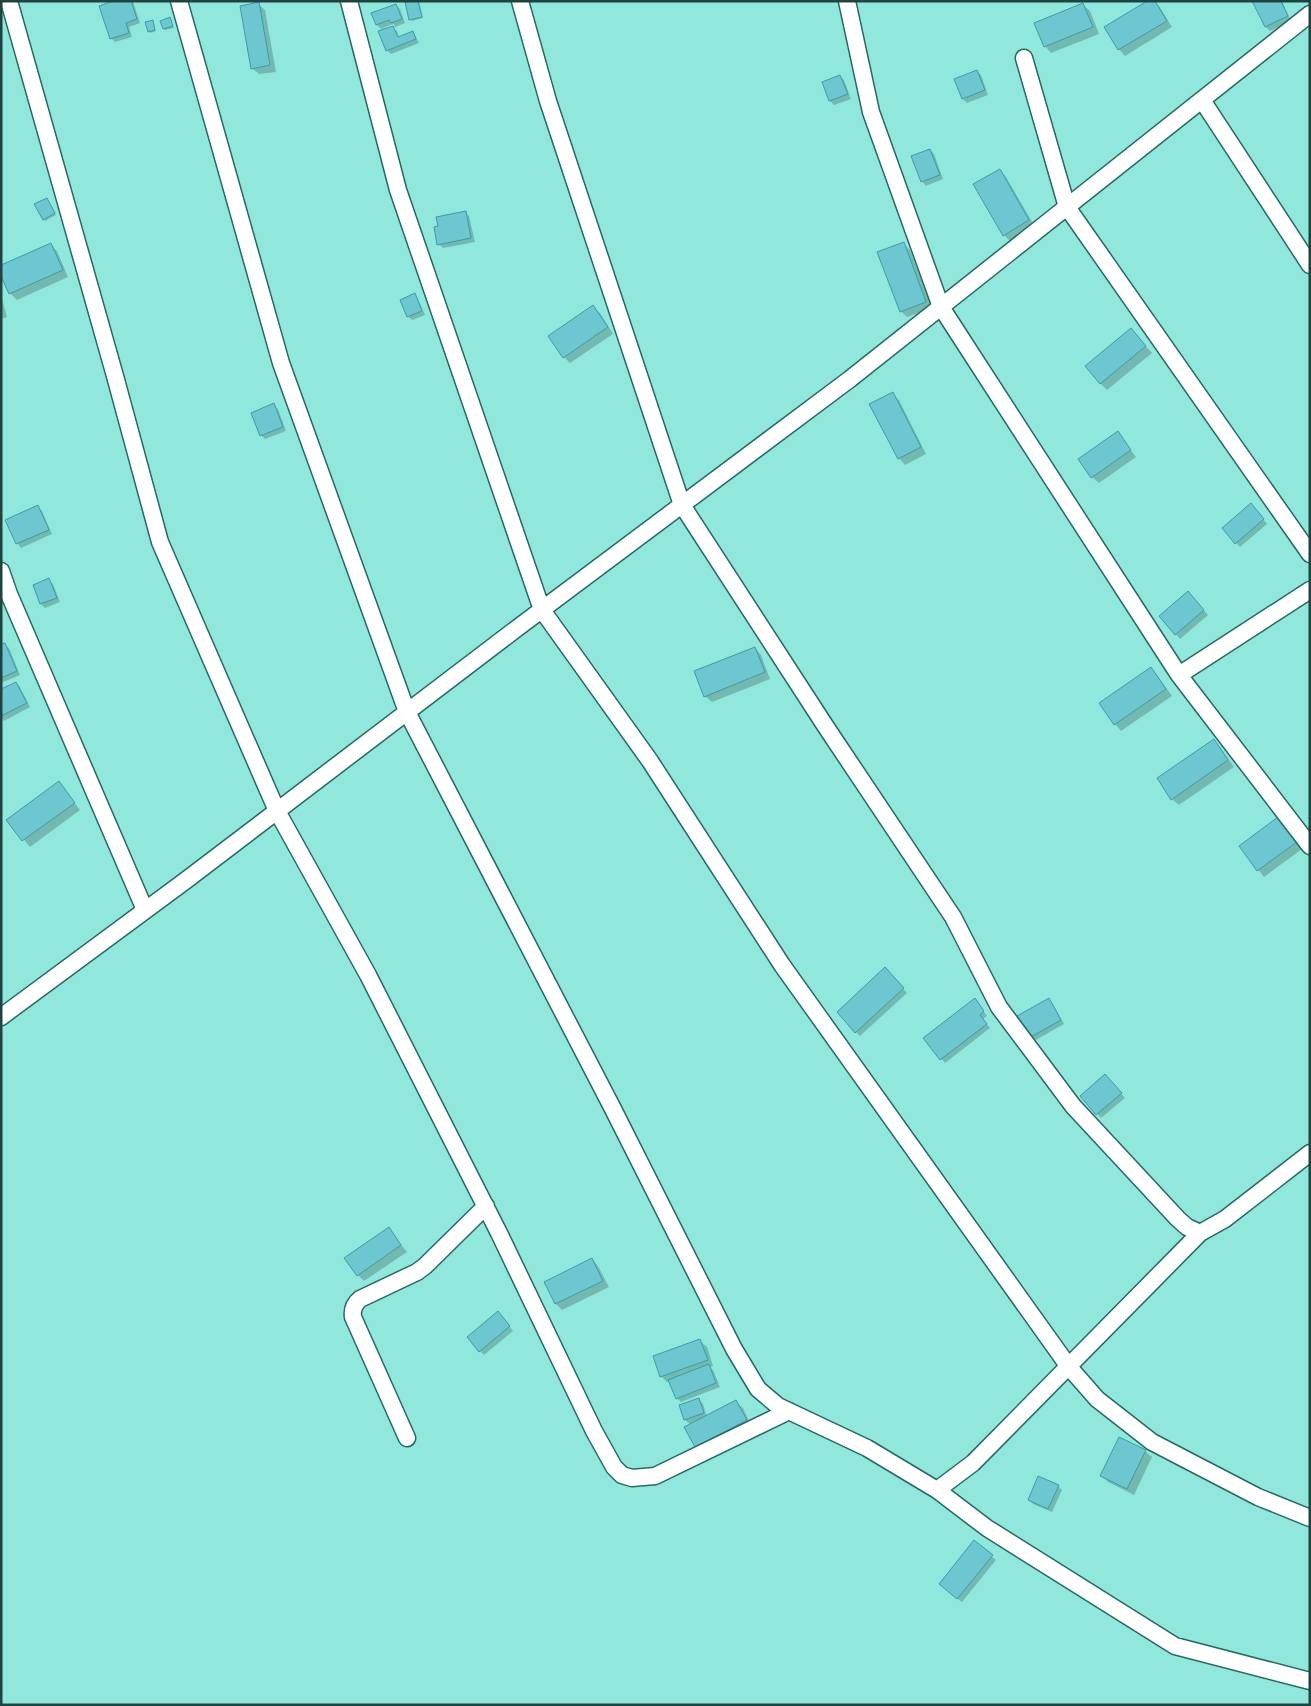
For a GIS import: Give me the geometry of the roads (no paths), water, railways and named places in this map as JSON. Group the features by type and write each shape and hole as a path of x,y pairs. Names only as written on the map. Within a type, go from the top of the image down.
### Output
{"street":[{"path":"9,1 160,542 276,811 368,975 486,1206 594,1431 614,1467 622,1475 632,1478 655,1476 789,1411"},
{"path":"179,1 281,363 407,712 613,1109 734,1349 758,1389 778,1406 867,1448 937,1490 987,1528 1175,1646 1310,1680"},
{"path":"349,1 398,190 542,610 650,761 782,965 1069,1367 1097,1399 1152,1442 1258,1496 1310,1518"},
{"path":"520,1 548,101 682,505 826,727 953,917 999,1007 1073,1106 1178,1219 1187,1227 1200,1233"},
{"path":"847,1 871,112 941,306 1179,675 1310,846"},
{"path":"1,1017 850,379 1310,14"},
{"path":"1024,58 1067,207 1310,554"},
{"path":"1202,100 1310,265"},
{"path":"1,571 145,910"},
{"path":"1179,675 1310,590"},
{"path":"937,1490 973,1463 1200,1233 1225,1219 1308,1157"},
{"path":"407,1438 353,1317 354,1308 360,1299 425,1266 486,1206"}]}
